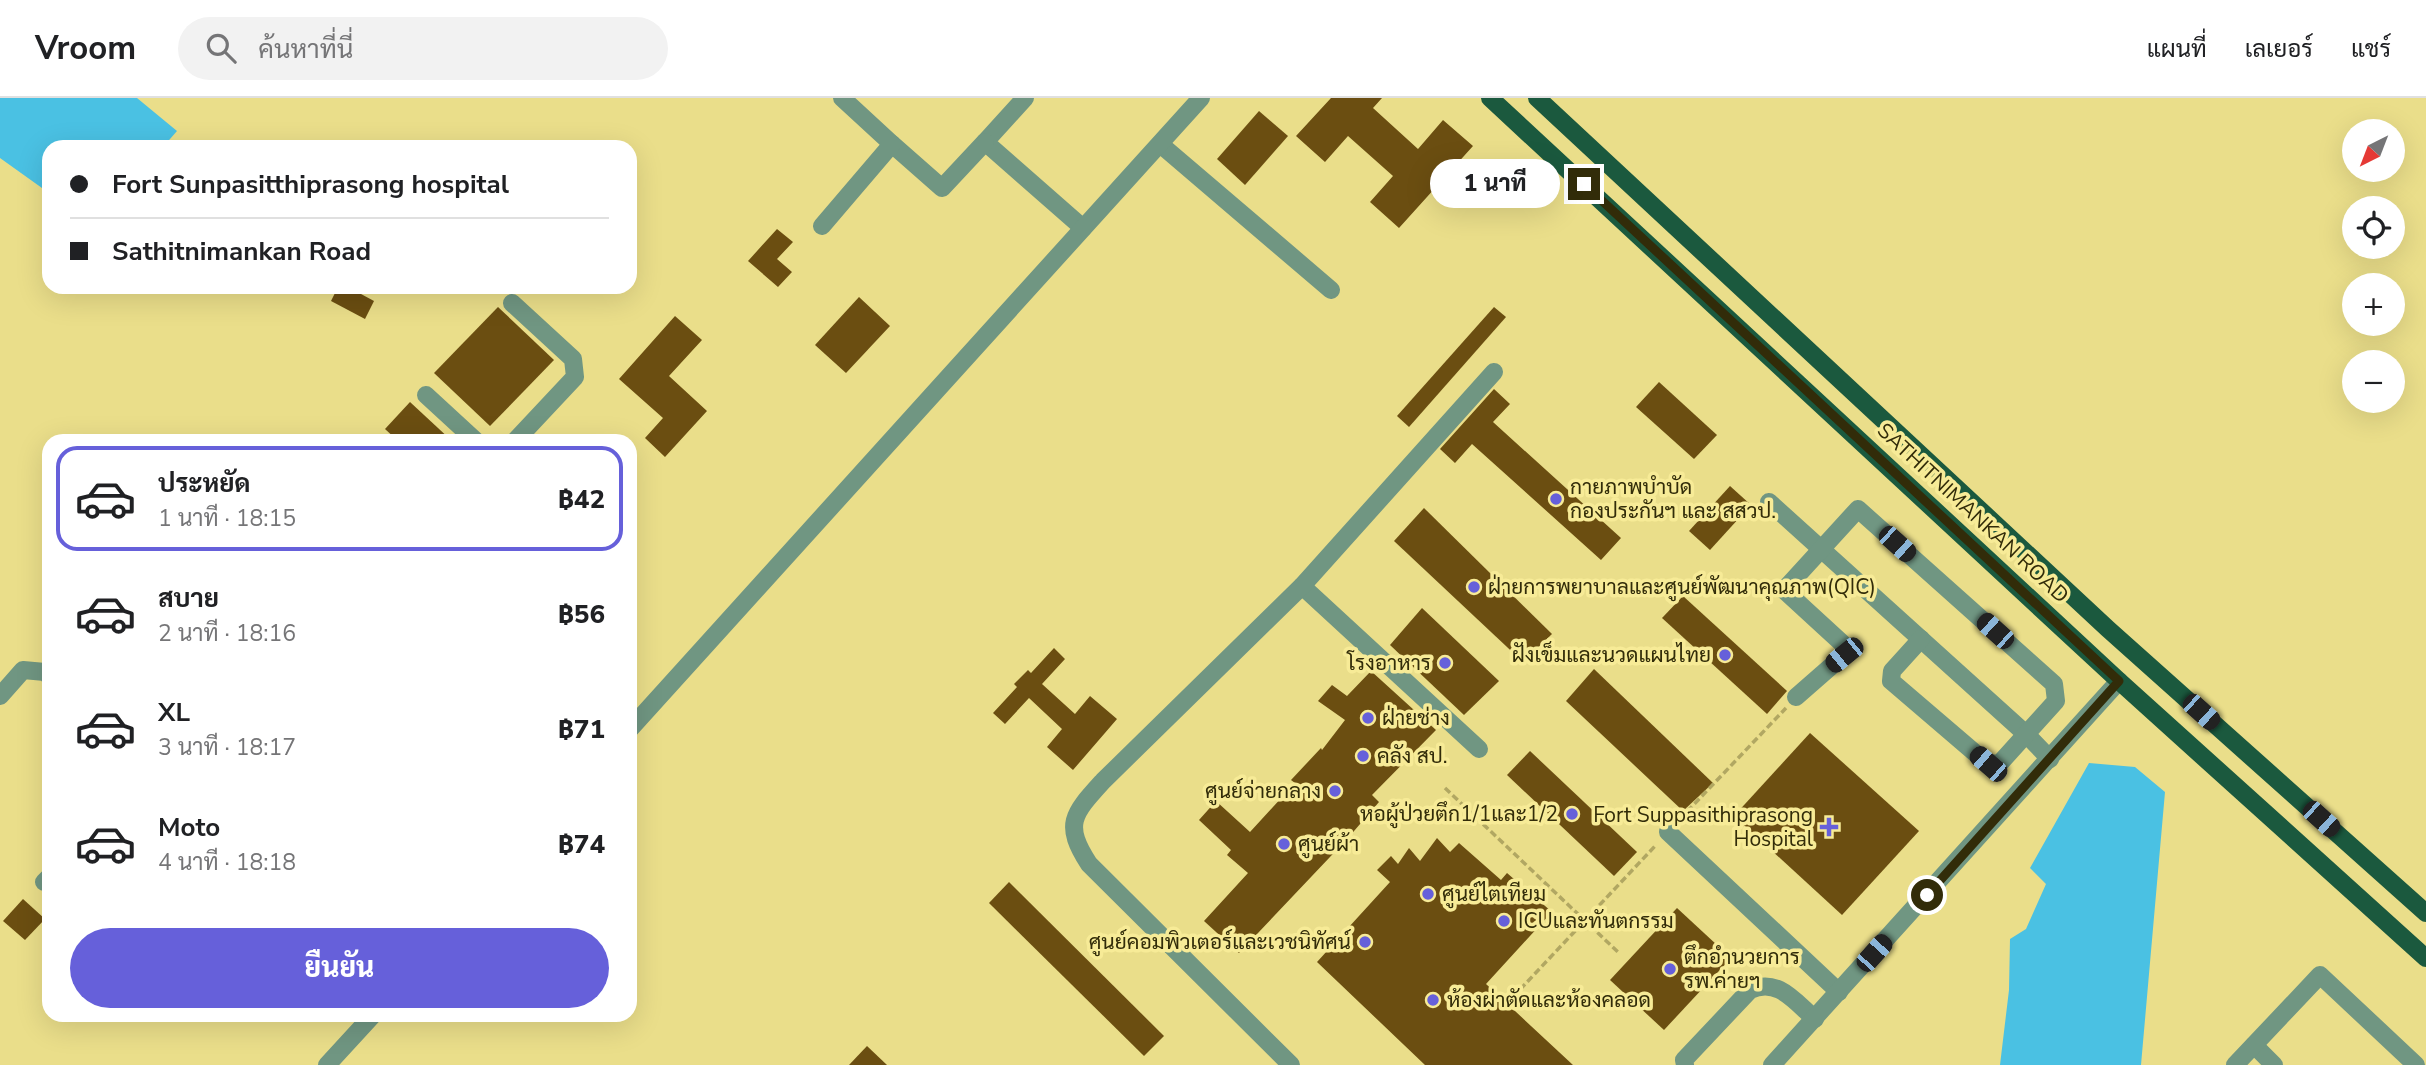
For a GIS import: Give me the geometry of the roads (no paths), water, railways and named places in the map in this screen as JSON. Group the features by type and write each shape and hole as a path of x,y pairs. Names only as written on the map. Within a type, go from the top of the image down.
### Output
{"main road":[{"name":"SATHITNIMANKAN ROAD","path":"1490,98 2119,681 2426,958"},
{"name":"SATHITNIMANKAN ROAD","path":"1537,98 2140,658 2426,913"},
{"path":"2119,681 2140,658"}],"lane":[{"path":"842,98 942,188 1025,98"},
{"path":"637,721 1201,98"},
{"path":"985,142 1083,228"},
{"path":"822,226 892,144"},
{"path":"1160,144 1331,290"},
{"path":"512,303 573,359 575,377 522,434"},
{"path":"1291,1065 1088,864 1074,841 1072,826 1081,806 1103,781 1302,586 1494,372"},
{"path":"426,395 468,434"},
{"path":"1769,502 2027,735 2050,759"},
{"path":"1796,697 1844,655 1844,645 1784,590 1858,509 2054,684 2056,701 2000,763 1988,764 1891,681 1892,671 1922,639"},
{"path":"1302,586 1479,749"},
{"path":"0,696 23,670 42,672"},
{"path":"1772,1065 2119,681"},
{"path":"1668,832 1839,992"},
{"path":"2235,1065 2320,975 2416,1065"},
{"path":"1685,1065 1684,1060 1750,990 1763,984 1777,986 1815,1019"},
{"path":"327,1065 367,1022"},
{"path":"2254,1045 2274,1065"}],"water":[{"path":"0,98 137,98 177,131 169,140 42,140 42,188 0,158"},
{"path":"2089,763 2135,767 2165,792 2141,1065 2000,1065 2009,990 2010,939 2026,929 2046,884 2030,868"}],"place":[{"name":"กายภาพบำบัด กองประกันฯ และ สสวป.","path":"1556,499"},
{"name":"ฝ่ายการพยาบาลและศูนย์พัฒนาคุณภาพ(QIC)","path":"1474,587"},
{"name":"ฝังเข็มและนวดแผนไทย","path":"1725,655"},
{"name":"โรงอาหาร","path":"1445,663"},
{"name":"ฝ่ายช่าง","path":"1368,718"},
{"name":"คลัง สป.","path":"1363,756"},
{"name":"ศูนย์จ่ายกลาง","path":"1335,791"},
{"name":"หอผู้ป่วยตึก1/1และ1/2","path":"1572,814"},
{"name":"Fort Suppasithiprasong Hospital","path":"1829,827"},
{"name":"ศูนย์ผ้า","path":"1284,844"},
{"name":"ศูนย์ไตเทียม","path":"1428,894"},
{"name":"ICUและทันตกรรม","path":"1504,921"},
{"name":"ศูนย์คอมพิวเตอร์และเวชนิทัศน์","path":"1365,942"},
{"name":"ตึกอำนวยการ รพ.ค่ายฯ","path":"1670,969"},
{"name":"ห้องผ่าตัดและห้องคลอด","path":"1433,1000"}]}
